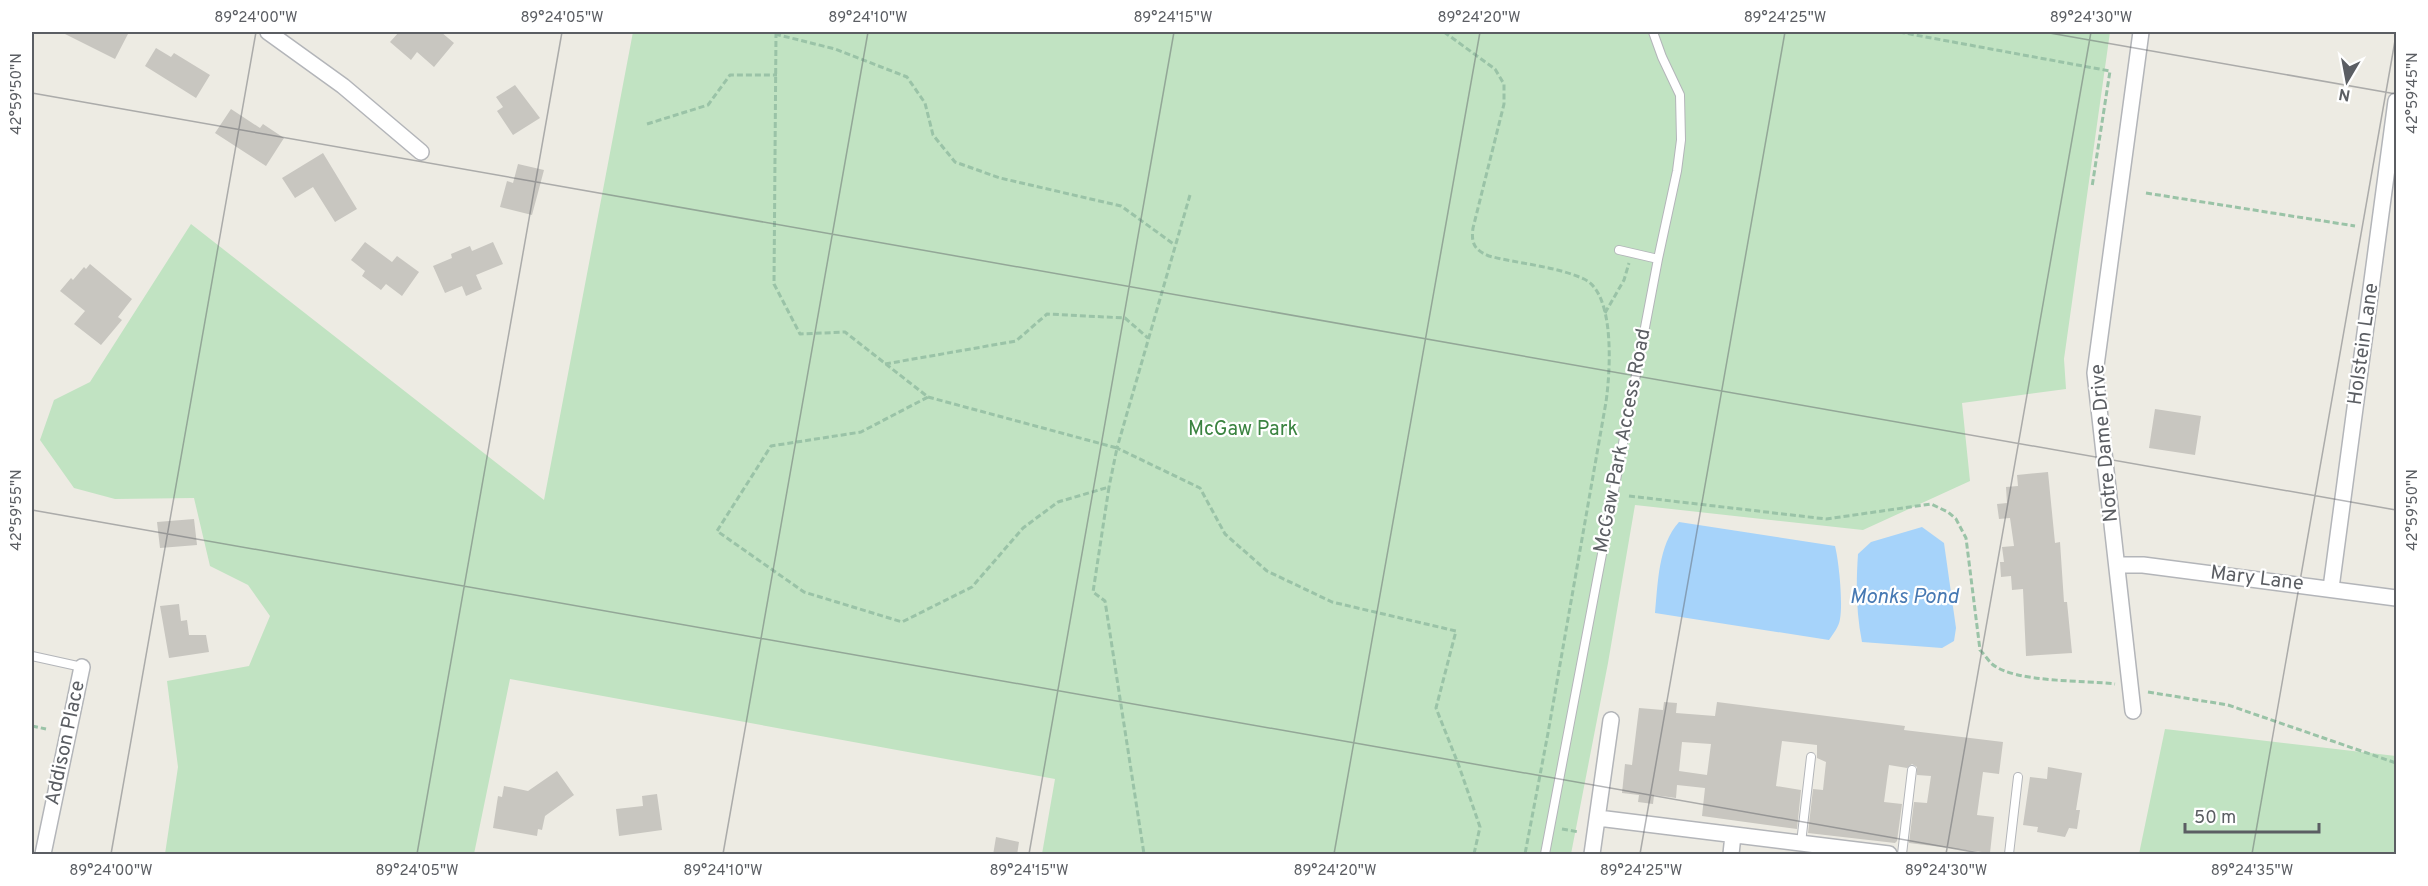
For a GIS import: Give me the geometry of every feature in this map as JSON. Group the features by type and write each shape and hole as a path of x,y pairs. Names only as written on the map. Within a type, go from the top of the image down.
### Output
{"street":[{"path":"268,32 343,86 421,152"},
{"name":"Notre Dame Drive","path":"2133,711 2095,373 2141,32"},
{"name":"Holstein Lane","path":"2331,588 2397,101"},
{"name":"Mary Lane","path":"2118,565 2331,588 2397,598"},
{"name":"Addison Place","path":"43,855 82,667"},
{"path":"1592,855 1611,720"},
{"path":"1598,818 1889,855"},
{"path":"1731,855 1734,835"}],"lane":[{"name":"McGaw Park Access Road","path":"1545,855 1658,259 1677,171 1681,140 1680,95 1653,32"},
{"path":"1619,250 1658,259"},
{"path":"32,656 82,667"},
{"path":"1801,843 1811,757"},
{"path":"1902,855 1912,770"},
{"path":"2009,855 2018,777"}],"path":[{"path":"1444,32 1496,69 1504,84 1504,104 1473,228 1473,244 1476,250 1489,256 1586,280 1598,292 1605,313 1610,352 1610,378 1525,855"},
{"path":"1899,32 2110,71 2092,187"},
{"path":"1175,245 1121,206 1000,178 955,162 933,135 925,103 907,76 836,49 776,33 774,284 800,334 845,332 928,397 1117,448 1200,488 1225,534 1267,571 1332,602 1456,631 1436,708 1480,827 1474,855"},
{"path":"647,124 708,105 730,75 777,75"},
{"path":"2146,193 2355,226"},
{"path":"1144,855 1105,601 1093,592 1117,448 1190,195"},
{"path":"1605,313 1624,279 1633,253"},
{"path":"885,364 1016,341 1047,314 1125,318 1148,338"},
{"path":"928,397 861,432 771,446 717,531 804,592 902,622 972,587 1023,528 1058,502 1109,487"},
{"path":"1629,496 1826,519 1931,504 1948,512 1962,528 1966,538 1980,650 1992,664 2025,676 2118,685"},
{"path":"2145,691 2229,705 2397,763"},
{"path":"32,726 46,729"}],"green space":[{"name":"McGaw Park","path":"633,32 2110,32 2064,359 2066,389 1962,403 1970,481 1863,530 1635,505 1608,663 1571,854 1042,854 1055,779 510,679 474,854 165,854 178,767 167,681 249,666 270,616 248,585 210,566 194,498 115,499 74,488 40,440 54,400 90,382 191,224 544,500"},
{"path":"2165,729 2396,756 2396,854 2139,854"}],"water":[{"path":"1679,522 1835,546 1841,612 1836,630 1829,640 1655,613 1663,553 1672,531"},
{"name":"Monks Pond","path":"1922,527 1944,543 1956,628 1954,641 1942,648 1862,642 1857,598 1858,554 1871,542"}],"building":[{"path":"61,32 129,32 115,59"},
{"path":"399,32 441,32 454,43 434,67 417,52 411,60 390,42"},
{"path":"156,48 171,57 174,53 210,75 196,98 145,66"},
{"path":"515,85 540,118 513,135 497,111 503,107 496,97"},
{"path":"231,109 260,128 263,124 284,138 266,166 215,133"},
{"path":"323,153 357,209 335,222 313,187 295,198 282,178"},
{"path":"518,164 544,170 532,215 500,207 507,181 513,183"},
{"path":"365,242 392,262 397,256 419,272 402,296 386,284 381,290 362,276 365,271 351,260"},
{"path":"493,242 503,264 476,275 482,289 466,296 462,286 445,293 433,266 452,258 451,254 470,246 472,251"},
{"path":"90,264 132,299 118,317 122,320 101,345 74,324 85,311 60,291 71,278 73,280 84,267 86,269"},
{"path":"2155,409 2201,416 2195,455 2149,448"},
{"path":"2048,472 2055,543 2060,542 2064,602 2067,602 2072,653 2026,656 2023,589 2012,590 2011,576 2001,577 2000,562 2004,562 2002,547 2014,546 2010,518 1999,519 1997,504 2007,503 2006,487 2018,486 2017,475"},
{"path":"194,519 197,545 160,548 157,522"},
{"path":"179,604 181,621 187,620 189,635 206,635 209,652 169,658 160,606"},
{"path":"1664,702 1677,703 1676,713 1715,716 1717,702 1905,726 1904,730 2003,742 1999,774 1983,772 1977,815 1994,817 1990,853 1909,843 1914,802 1927,803 1931,776 1917,775 1917,767 1912,764 1907,768 1889,765 1884,802 1902,804 1895,843 1808,833 1813,789 1823,790 1826,762 1817,758 1817,745 1782,741 1776,786 1801,790 1797,829 1702,816 1705,788 1677,785 1676,798 1654,795 1653,804 1638,802 1639,795 1622,793 1625,764 1632,765 1639,708 1663,710","holes":["1682,742 1711,744 1707,775 1679,771"]},
{"path":"2048,767 2082,773 2076,810 2080,810 2077,829 2069,828 2065,837 2037,832 2038,827 2023,825 2030,777 2047,779"},
{"path":"557,771 574,795 545,816 542,830 538,829 537,836 493,828 498,796 502,797 504,786 528,791"},
{"path":"657,794 662,830 619,836 616,809 643,806 642,796"},
{"path":"996,837 1019,842 1017,855 993,855"}]}
